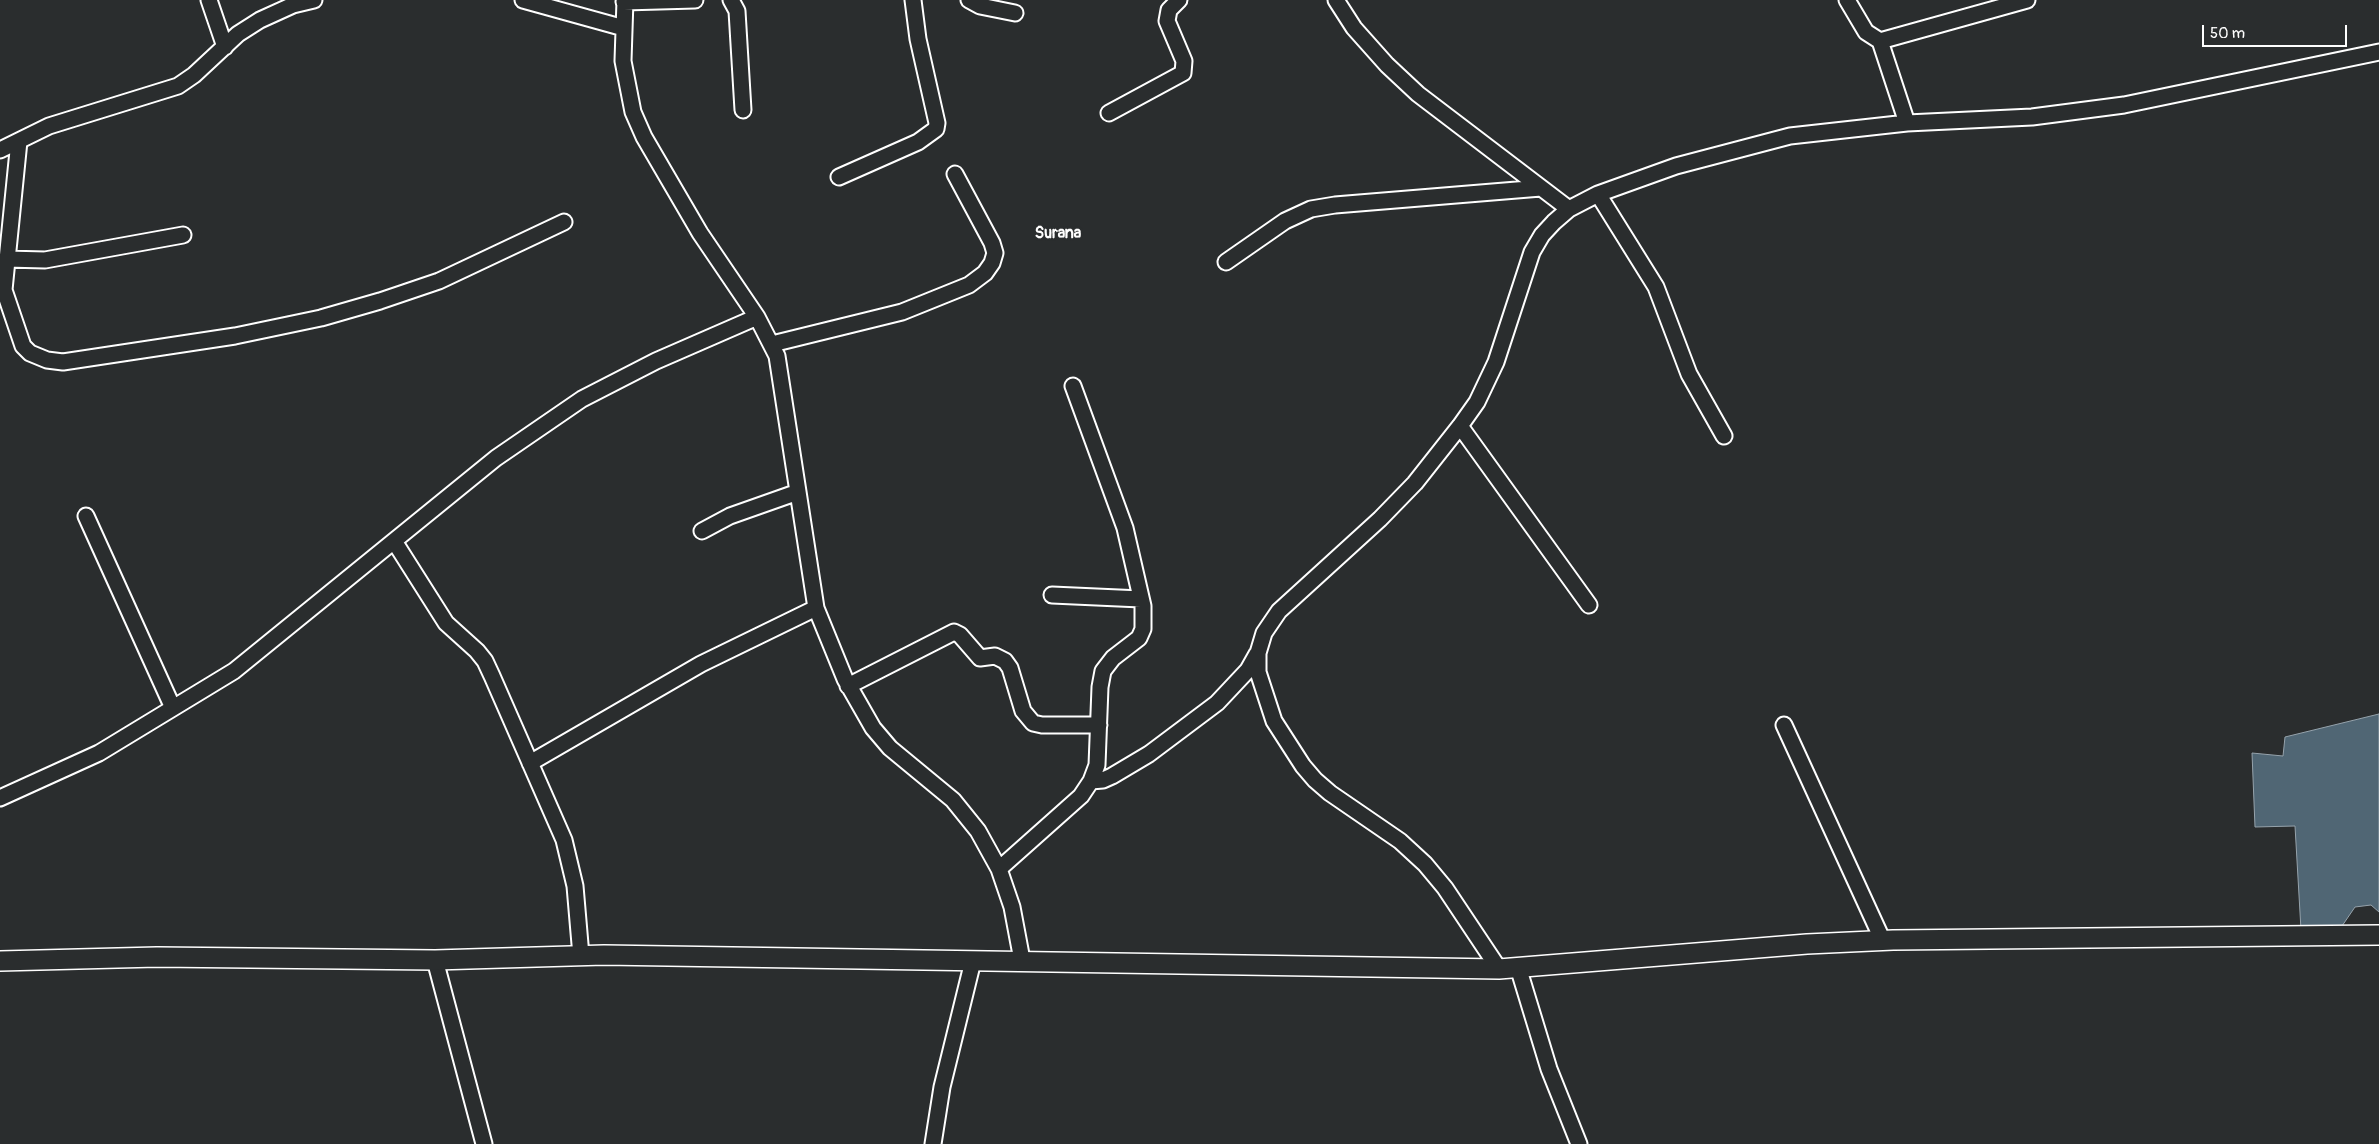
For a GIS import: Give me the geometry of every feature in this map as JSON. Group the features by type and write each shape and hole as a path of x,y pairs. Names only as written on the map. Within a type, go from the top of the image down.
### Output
{"street":[{"path":"209,0 224,47"},
{"path":"0,150 49,126 178,86 194,76 238,34 260,20 293,5 314,0"},
{"path":"523,0 624,28"},
{"path":"695,0 624,1 623,61 627,88 634,112 644,136 700,233 757,316 777,356 816,608 848,686 872,728 890,748 940,787 959,807 978,832 999,869 1012,907 1022,960"},
{"path":"731,0 735,4 737,11 742,110"},
{"path":"839,178 918,142 936,129 937,123 918,39 913,0"},
{"path":"969,0 980,6 1016,13"},
{"path":"1109,112 1183,73 1184,60 1167,21 1169,10 1179,0"},
{"path":"1336,0 1354,28 1387,65 1418,94 1568,209"},
{"path":"1847,0 1866,32 1880,41 1907,122"},
{"path":"1880,41 1933,24 2026,0"},
{"path":"1499,968 1445,888 1425,864 1400,841 1315,780 1303,766 1274,721 1258,672 1258,654 1264,633 1279,611 1380,519 1415,483 1477,402 1496,362 1524,269 1542,235 1568,209 1598,194 1676,166 1781,138 1907,122 2032,117 2124,105 2379,52"},
{"path":"19,142 4,290 24,346 37,357 63,362 236,336 321,318 380,302 439,281 564,222"},
{"path":"772,344 902,312 969,285 985,273 992,263 995,253 992,243 955,174"},
{"path":"1226,262 1285,221 1311,209 1334,205 1541,188"},
{"path":"1598,194 1656,286 1689,374 1724,436"},
{"path":"6,259 44,260 183,235"},
{"path":"0,798 99,753 234,671 496,458 582,399 656,361 757,316"},
{"path":"999,869 1076,801 1091,781 1097,765 1100,687 1103,671 1112,658 1139,638 1143,629 1141,599 1125,528 1073,386"},
{"path":"1460,426 1589,605"},
{"path":"702,531 730,516 798,492"},
{"path":"86,516 174,708"},
{"path":"394,541 446,623 485,661 564,840 572,868 581,956"},
{"path":"1052,595 1141,599"},
{"path":"530,763 701,664 816,608"},
{"path":"848,686 957,632 980,658 995,656 1005,661 1010,668 1023,711 1033,722 1042,725 1099,725"},
{"path":"1091,781 1103,780 1112,776 1149,754 1217,703 1248,670 1258,654"},
{"path":"1784,724 1883,941"},
{"path":"0,961 157,957 434,960 581,956 1022,960 1499,968 1807,944 1883,941 2379,935"},
{"path":"434,960 484,1144"},
{"path":"933,1144 942,1087 973,961"},
{"path":"1518,967 1549,1069 1579,1144"}],"water":[{"path":"2379,714 2379,912 2371,905 2355,907 2342,926 2301,930 2295,826 2255,827 2252,753 2283,756 2285,737"}],"district":[{"name":"Surana","path":"1058,234"}]}
